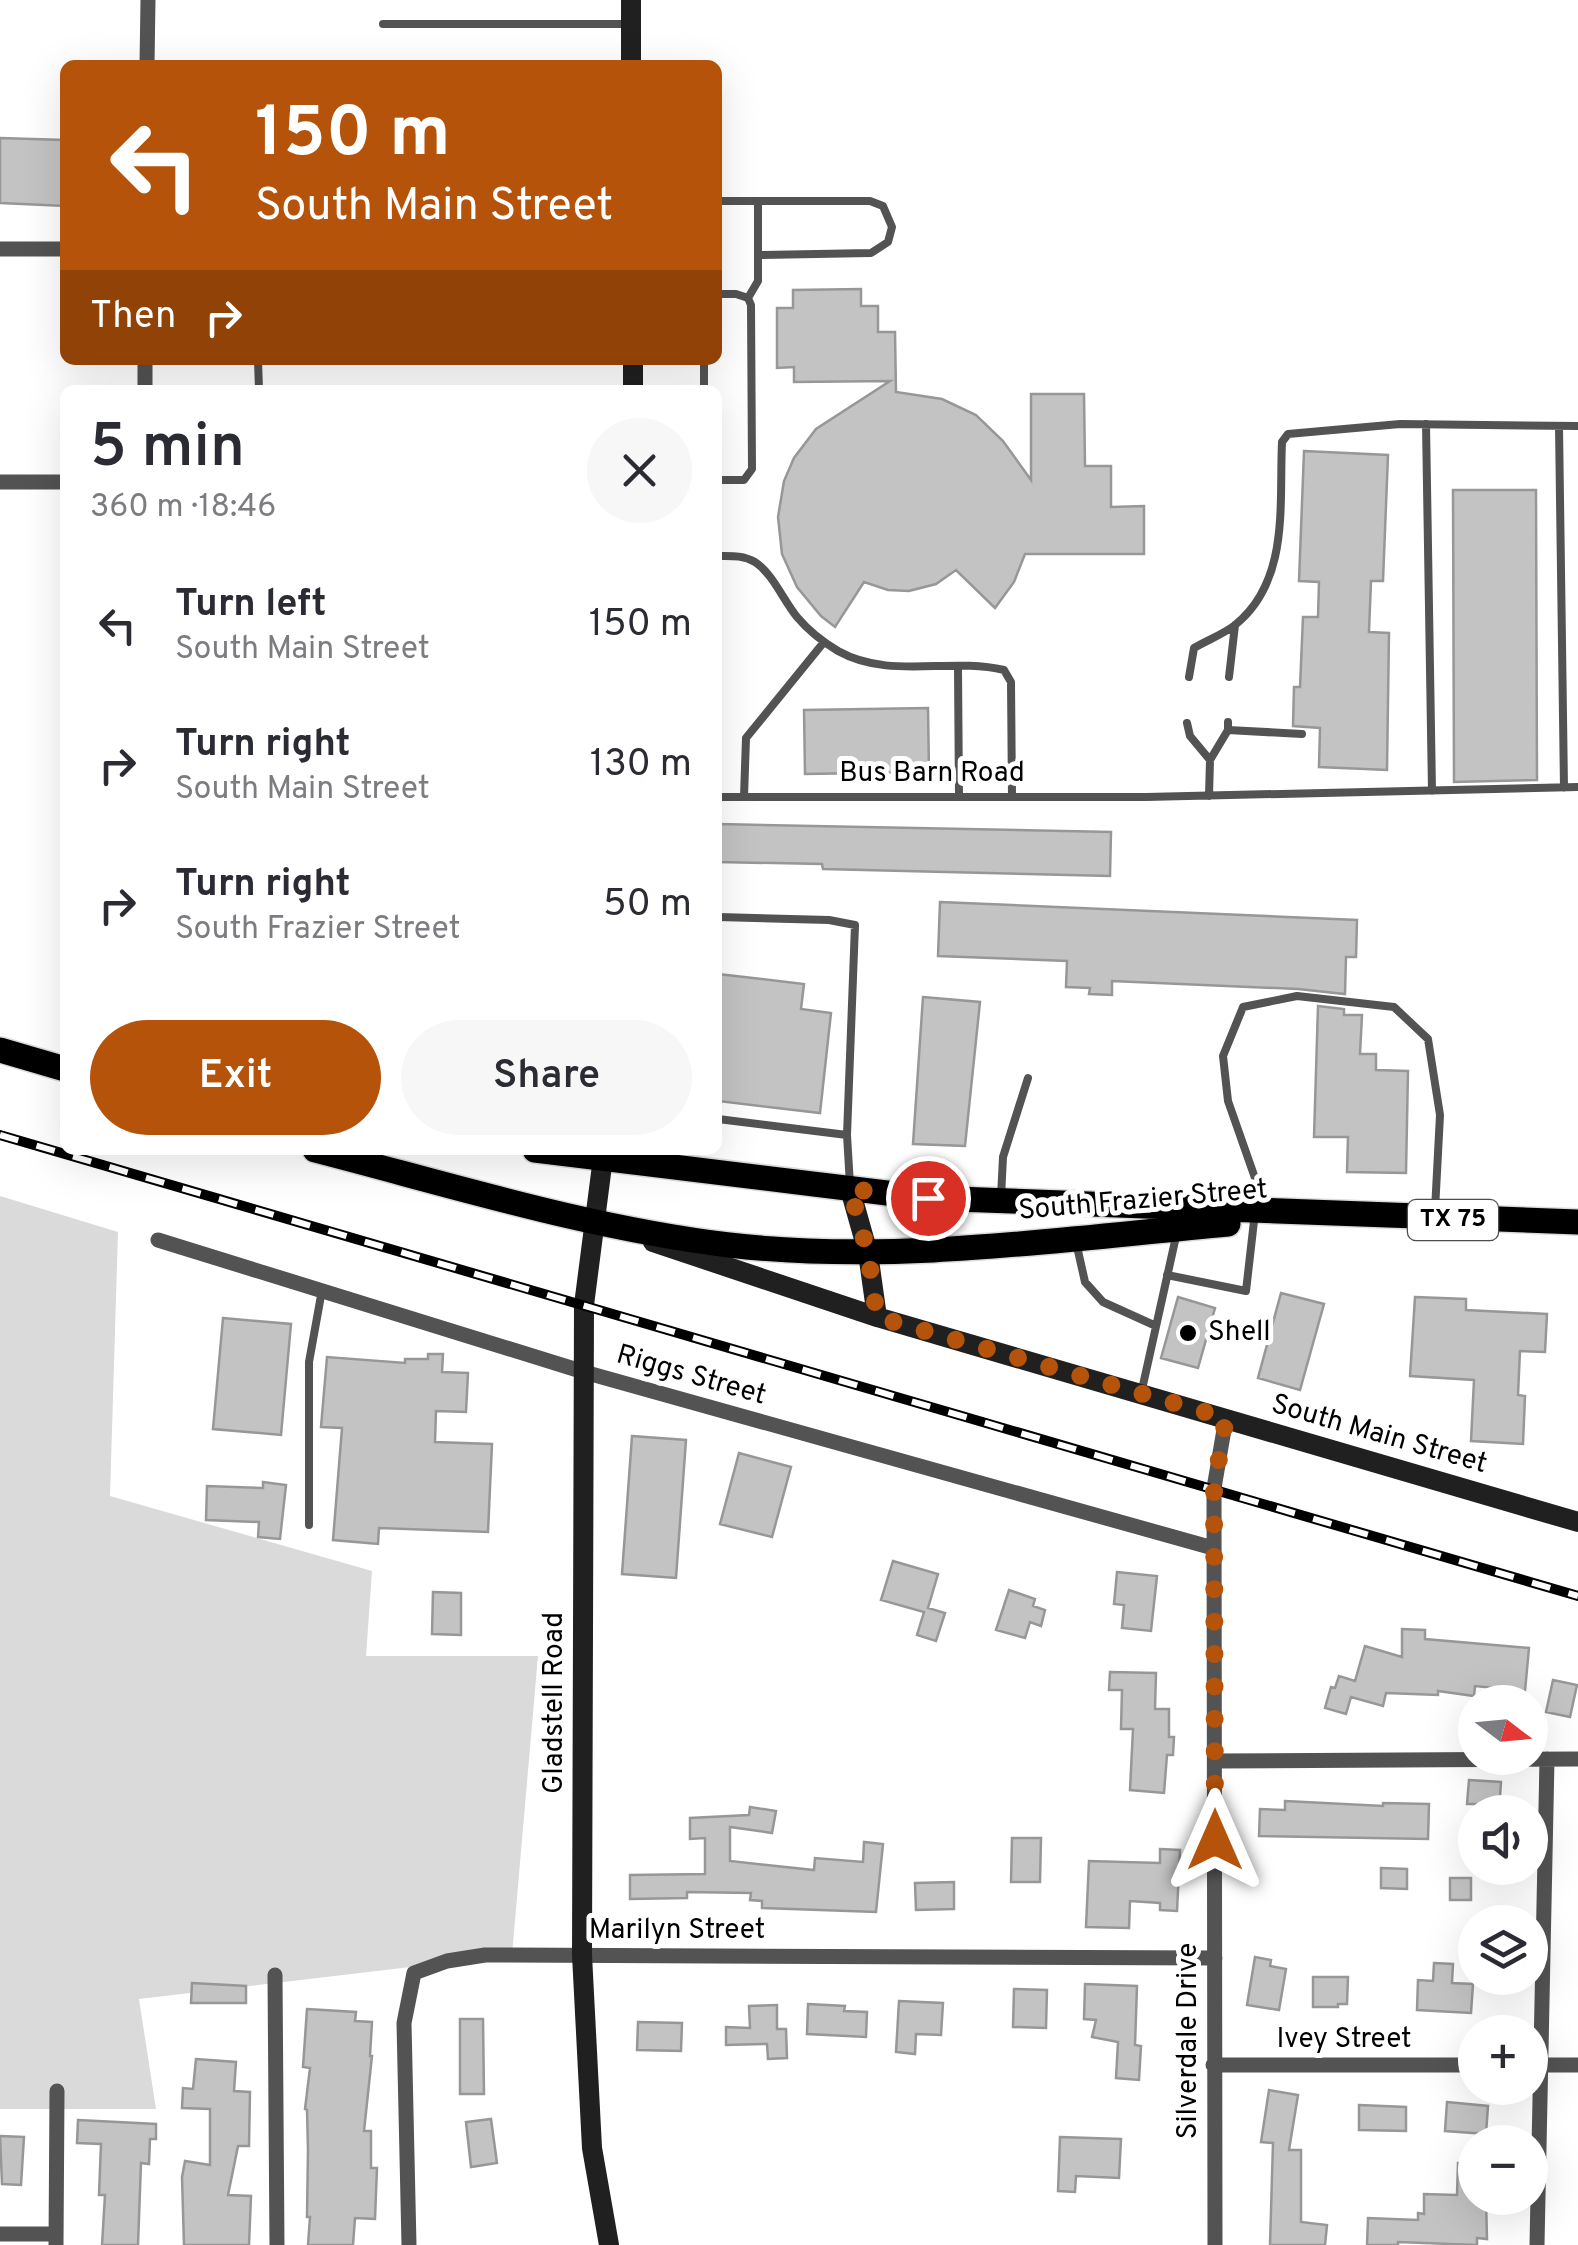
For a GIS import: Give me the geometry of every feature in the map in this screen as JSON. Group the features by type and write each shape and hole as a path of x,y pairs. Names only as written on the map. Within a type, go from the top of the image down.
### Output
{"main road":[{"path":"0,1050 60,1068"},
{"name":"South Frazier Street","path":"334,1155 594,1222 730,1245 868,1253 1075,1238 1250,1218 1328,1215 1578,1222"},
{"name":"South Frazier Street","path":"604,1155 928,1198 1250,1218"}],"street":[{"path":"148,0 148,60"},
{"path":"630,0 631,60"},
{"path":"0,249 60,249"},
{"path":"0,482 60,482"},
{"name":"Gladstell Road","path":"604,1155 584,1305 582,1955 592,2148 609,2245"},
{"path":"850,1189 868,1253 877,1317"},
{"name":"South Main Street","path":"594,1222 877,1317 1578,1522"},
{"name":"Riggs Street","path":"158,1240 584,1372 1213,1548"},
{"name":"Silverdale Drive","path":"1215,2245 1213,1548 1214,1488 1226,1418"},
{"path":"1548,1759 1578,1759"},
{"path":"1215,1761 1458,1760"},
{"path":"1536,2015 1545,1775"},
{"name":"Marilyn Street","path":"409,2245 404,2022 414,1973 447,1961 486,1955 1214,1958"},
{"path":"275,1975 277,2245"},
{"name":"Ivey Street","path":"1214,2065 1458,2065"},
{"path":"1548,2065 1578,2065"},
{"path":"0,2234 56,2240 56,2090"},
{"path":"1535,2105 1537,2245"}],"lane":[{"path":"383,24 631,24"},
{"path":"722,201 870,201 883,206 892,227 888,242 871,254 758,255"},
{"path":"748,298 758,281 758,201"},
{"path":"722,294 748,298 751,305 752,468 744,480 722,480"},
{"path":"1426,424 1432,791"},
{"path":"1190,677 1194,648 1236,625 1269,582 1277,551 1282,442 1288,434 1426,424 1578,426"},
{"path":"1559,426 1564,788"},
{"path":"722,556 746,558 762,568 798,618 824,642 853,658 877,664 997,668 1008,674 1012,796"},
{"path":"1230,677 1236,625"},
{"path":"744,796 746,738 824,642"},
{"path":"958,668 959,796"},
{"path":"1187,723 1190,736 1210,760"},
{"path":"1209,796 1210,760 1228,726 1302,734"},
{"name":"Bus Barn Road","path":"722,797 1146,797 1578,787"},
{"path":"722,918 829,920 855,925 847,1135 850,1189"},
{"path":"1167,1275 1246,1292 1254,1178 1228,1101 1223,1056 1243,1007 1297,996 1394,1007 1428,1039 1440,1115 1435,1219"},
{"path":"1001,1202 1004,1157 1028,1078"},
{"path":"722,1119 847,1135"},
{"path":"1141,1394 1178,1228"},
{"path":"1075,1238 1084,1282 1103,1302 1156,1326"},
{"path":"309,1525 309,1362 322,1290"}],"shaded area":[{"path":"0,1196 118,1232 110,1496 372,1571 366,1656 538,1656 512,1955 139,1999 156,2109 0,2109"}],"building":[{"path":"0,138 60,140 60,206 0,203"},
{"path":"861,289 861,306 878,306 878,332 895,332 896,392 942,399 976,415 1003,441 1031,480 1031,394 1084,394 1085,466 1111,466 1111,507 1144,506 1144,554 1025,554 1014,582 995,608 956,570 936,584 909,591 888,590 864,582 835,627 821,616 797,587 782,554 778,517 784,481 794,458 816,429 890,381 794,382 794,367 777,368 777,308 793,308 793,290"},
{"path":"1304,451 1388,455 1383,581 1371,581 1369,632 1389,633 1387,770 1319,767 1320,728 1293,726 1294,687 1300,687 1303,617 1318,617 1319,582 1299,581"},
{"path":"1453,490 1536,490 1537,780 1454,782"},
{"path":"928,708 929,772 805,774 804,710"},
{"path":"722,824 1111,832 1110,876 823,869 822,864 722,862"},
{"path":"940,902 1357,920 1356,957 1346,957 1345,994 1112,981 1112,995 1089,994 1090,988 1066,987 1067,961 938,956"},
{"path":"722,974 804,984 801,1009 831,1013 820,1113 722,1101"},
{"path":"923,997 980,1002 965,1146 913,1144"},
{"path":"1318,1006 1344,1009 1344,1015 1362,1015 1360,1054 1376,1054 1376,1070 1408,1071 1406,1173 1347,1172 1348,1137 1314,1137"},
{"path":"1281,1293 1324,1304 1300,1390 1258,1378"},
{"name":"Shell","path":"1178,1297 1215,1308 1198,1368 1161,1358"},
{"path":"1415,1297 1466,1299 1466,1310 1547,1314 1545,1352 1520,1351 1518,1395 1525,1396 1523,1444 1471,1441 1474,1380 1410,1376"},
{"path":"223,1318 291,1324 281,1435 213,1429"},
{"path":"428,1354 443,1354 442,1372 468,1373 466,1412 436,1411 435,1442 492,1444 488,1532 379,1528 378,1544 333,1540 342,1428 321,1427 327,1357 405,1363 405,1359 428,1359"},
{"path":"632,1436 686,1440 676,1578 622,1574"},
{"path":"739,1453 791,1467 772,1537 720,1524"},
{"path":"263,1482 286,1485 280,1539 258,1537 259,1522 206,1520 207,1486 263,1488"},
{"path":"893,1561 938,1574 928,1608 945,1613 936,1641 917,1635 924,1612 881,1600"},
{"path":"1117,1572 1157,1576 1151,1631 1122,1628 1124,1605 1114,1604"},
{"path":"1009,1590 1035,1599 1033,1606 1045,1610 1041,1626 1030,1622 1025,1638 996,1630"},
{"path":"433,1592 461,1593 461,1635 432,1634"},
{"path":"1402,1629 1425,1630 1425,1639 1529,1648 1526,1685 1458,1685 1458,1694 1438,1691 1438,1695 1386,1693 1383,1706 1351,1697 1346,1714 1325,1708 1339,1676 1355,1681 1365,1646 1402,1657"},
{"path":"1110,1672 1156,1673 1155,1709 1169,1709 1169,1737 1174,1737 1173,1755 1167,1755 1164,1793 1130,1790 1133,1729 1121,1729 1122,1690 1109,1690"},
{"path":"1553,1680 1577,1685 1570,1717 1548,1712"},
{"path":"1469,1780 1501,1782 1500,1795 1468,1795"},
{"path":"1285,1801 1429,1804 1428,1839 1259,1836 1260,1809 1285,1810"},
{"path":"750,1807 776,1811 772,1833 730,1827 730,1861 814,1870 815,1858 863,1862 864,1842 883,1844 876,1912 762,1908 762,1901 750,1900 751,1893 687,1892 687,1898 630,1899 630,1875 705,1874 705,1838 690,1839 690,1818 749,1815"},
{"path":"1012,1838 1041,1838 1040,1882 1011,1882"},
{"path":"1160,1849 1180,1850 1177,1911 1160,1910 1160,1903 1130,1901 1129,1928 1086,1927 1089,1861 1160,1863"},
{"path":"1381,1868 1407,1869 1407,1889 1381,1888"},
{"path":"1450,1878 1458,1878 1458,1885 1471,1885 1471,1900 1450,1900"},
{"path":"954,1882 954,1909 916,1910 915,1883"},
{"path":"1255,1957 1286,1969 1279,2010 1247,2005"},
{"path":"1434,1963 1453,1964 1452,1983 1458,1983 1458,1995 1472,1995 1471,2013 1417,2010 1418,1980 1433,1981"},
{"path":"1313,1977 1348,1977 1347,2004 1313,2007"},
{"path":"192,1983 246,1986 246,2003 191,2003"},
{"path":"1085,1984 1137,1986 1135,2045 1141,2046 1139,2080 1116,2078 1118,2042 1092,2037 1096,2020 1084,2019"},
{"path":"1014,1989 1047,1990 1046,2028 1013,2027"},
{"path":"899,2001 943,2003 941,2035 916,2034 915,2054 896,2052"},
{"path":"808,2004 867,2012 866,2037 807,2034"},
{"path":"777,2005 777,2029 786,2029 787,2058 768,2059 767,2044 726,2045 726,2027 750,2028 749,2006"},
{"path":"307,2009 356,2012 355,2021 372,2022 364,2131 371,2131 371,2168 377,2168 375,2219 355,2218 353,2245 308,2245 305,2109 310,2068 303,2067"},
{"path":"460,2019 483,2019 484,2094 460,2094"},
{"path":"638,2022 682,2023 681,2051 637,2050"},
{"path":"196,2059 236,2062 234,2091 250,2092 249,2146 238,2146 228,2195 251,2196 249,2245 184,2245 185,2161 210,2165 210,2109 182,2108 183,2088 193,2089"},
{"path":"1269,2090 1298,2095 1289,2150 1301,2150 1301,2222 1327,2225 1325,2245 1270,2245 1273,2143 1261,2142"},
{"path":"1447,2102 1488,2106 1487,2125 1458,2125 1458,2132 1445,2131"},
{"path":"1359,2105 1406,2107 1406,2131 1359,2130"},
{"path":"491,2119 497,2163 471,2167 466,2122"},
{"path":"78,2120 156,2124 156,2139 150,2139 149,2164 141,2163 138,2245 102,2245 105,2195 99,2195 101,2144 77,2143"},
{"path":"0,2136 24,2137 21,2185 2,2184"},
{"path":"1060,2137 1121,2139 1119,2178 1076,2176 1075,2192 1058,2191"},
{"path":"1458,2163 1458,2215 1486,2215 1487,2239 1477,2238 1477,2245 1367,2245 1368,2218 1418,2220 1418,2213 1424,2214 1424,2194 1457,2195"}],"railway":[{"path":"0,1135 60,1153"},
{"path":"68,1155 1578,1596"}],"place":[{"name":"Shell","path":"1188,1333"}],"route":[{"path":"928,1198 850,1189 868,1253 877,1317 1226,1418 1214,1488 1215,1840"}]}
